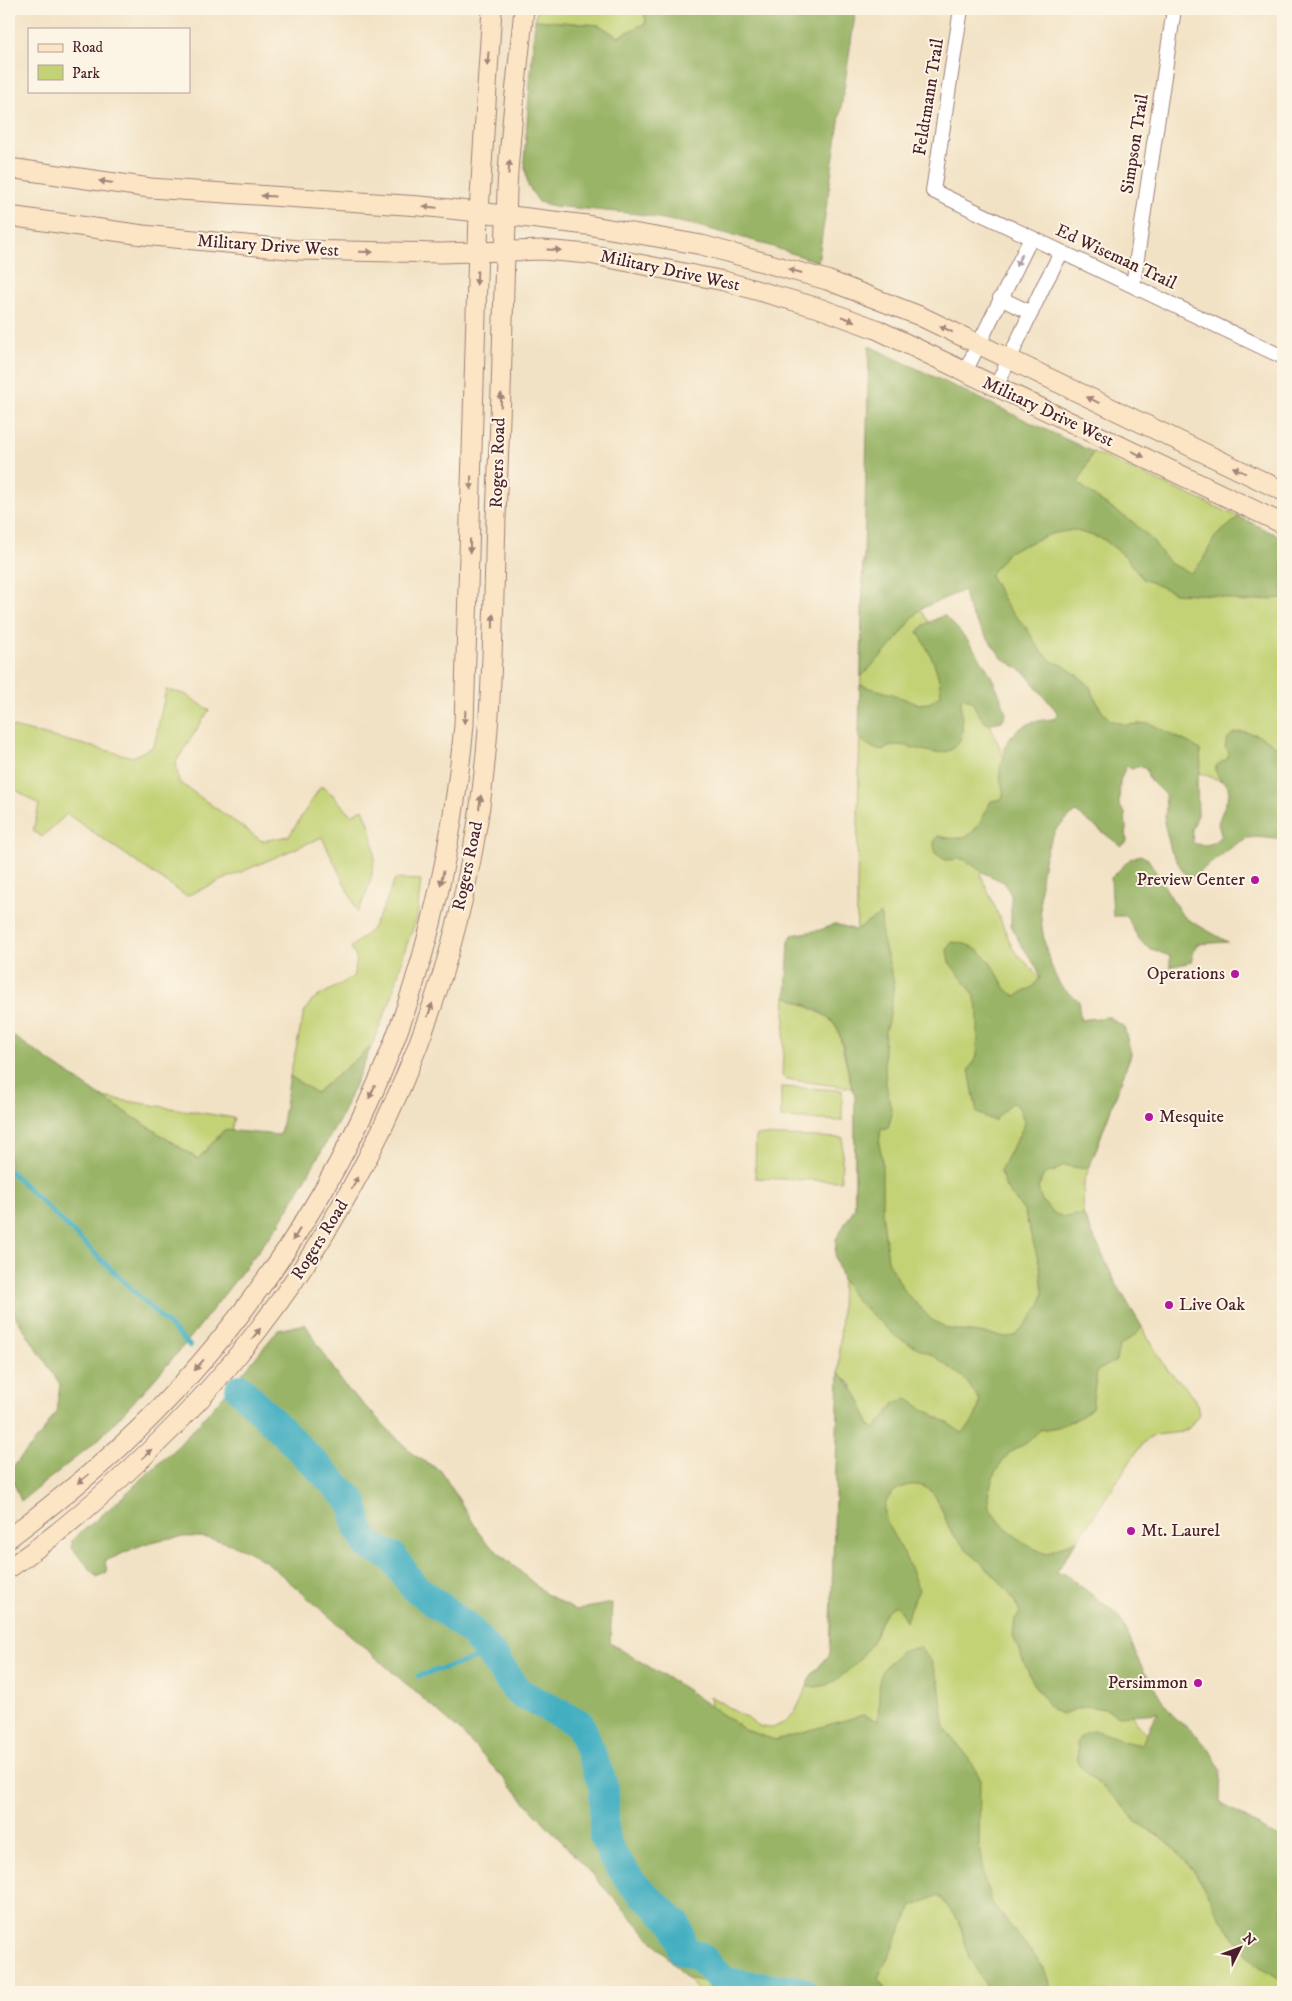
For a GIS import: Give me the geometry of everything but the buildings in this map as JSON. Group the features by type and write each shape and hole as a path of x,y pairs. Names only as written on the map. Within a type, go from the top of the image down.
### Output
{"main road":[{"name":"Rogers Road","path":"9,1538 49,1508 122,1446 181,1385 241,1314 292,1241 330,1176 372,1092 402,1020 420,966 442,876 454,815 462,754 467,669 479,212 492,9"},
{"name":"Rogers Road","path":"9,1568 63,1528 132,1468 188,1414 249,1342 300,1274 346,1200 388,1118 438,987 451,942 474,843 481,797 492,678 507,187 524,9"},
{"name":"Military Drive West","path":"9,168 150,188 420,206 587,225 692,244 760,261 827,280 920,316 1283,491"},
{"path":"9,180 58,175"},
{"name":"Military Drive West","path":"9,216 143,236 298,250 441,253 543,250 589,254 724,281 819,308 862,324 1283,524"}],"street":[{"name":"Feldtmann Trail","path":"933,191 961,9"},
{"name":"Simpson Trail","path":"1133,285 1174,9"},
{"name":"Ed Wiseman Trail","path":"933,191 1283,357"},
{"path":"965,372 1031,238"},
{"path":"996,387 1061,253"},
{"path":"1000,298 1031,313"}],"green space":[{"path":"537,9 644,9 646,23 618,37 599,25 535,20"},
{"path":"644,9 856,9 818,262 755,241 694,225 638,214 554,206 539,202 528,186 524,161 535,20 599,25 618,37 646,23"},
{"path":"869,346 1093,452 1078,483 1103,503 1133,522 1153,541 1169,563 1191,573 1202,561 1215,537 1239,517 1283,538 1283,598 1242,602 1215,595 1175,593 1143,579 1125,556 1103,539 1073,530 1051,534 1008,552 990,575 1008,608 1025,626 1040,650 1053,662 1063,665 1089,685 1101,710 1110,720 1126,725 1149,723 1200,750 1201,767 1197,780 1198,815 1192,829 1193,843 1209,844 1221,835 1218,823 1229,794 1228,786 1219,778 1215,770 1217,765 1228,758 1229,752 1225,748 1230,736 1241,732 1254,734 1267,740 1283,752 1283,840 1257,837 1243,840 1188,880 1171,851 1164,822 1166,809 1165,795 1149,779 1146,769 1139,766 1132,769 1126,766 1120,781 1119,805 1125,813 1127,842 1121,846 1076,812 1058,827 1048,846 1043,865 1040,906 1042,928 1052,967 1061,986 1079,1001 1080,1020 1109,1017 1124,1027 1131,1054 1090,1166 1084,1169 1064,1165 1055,1171 1044,1174 1038,1188 1042,1201 1053,1213 1064,1217 1083,1214 1115,1282 1142,1327 1136,1335 1119,1346 1116,1361 1097,1371 1092,1408 1080,1417 1058,1427 1040,1430 1028,1442 1009,1453 994,1474 988,1495 989,1508 1002,1524 1025,1544 1046,1554 1077,1539 1055,1573 1065,1574 1118,1615 1139,1662 1164,1703 1177,1720 1191,1730 1209,1749 1221,1770 1220,1801 1268,1833 1283,1840 1283,1982 1255,1963 1242,1948 1221,1919 1195,1872 1167,1841 1136,1821 1078,1763 1077,1742 1084,1734 1091,1731 1105,1733 1128,1742 1142,1744 1151,1723 1158,1713 1118,1716 1108,1710 1089,1706 1062,1714 1052,1710 1035,1686 1013,1635 1015,1619 1020,1613 1015,1602 1000,1582 952,1533 931,1491 924,1487 908,1485 894,1492 885,1505 887,1522 904,1553 919,1590 910,1608 906,1622 901,1611 895,1605 890,1608 869,1646 853,1666 833,1682 819,1687 807,1687 810,1677 830,1654 839,1372 858,1397 869,1425 875,1429 896,1402 907,1399 962,1433 974,1419 980,1401 965,1379 937,1358 895,1336 854,1298 842,1279 835,1257 836,1239 855,1207 855,1095 842,1043 835,1025 820,1012 786,996 789,941 792,935 820,930 835,924 856,930 881,914 882,936 894,983 890,1015 885,1031 884,1053 886,1084 892,1114 888,1128 881,1129 879,1144 882,1157 882,1210 888,1261 906,1293 932,1320 949,1329 1008,1337 1014,1336 1040,1306 1043,1292 1040,1266 1024,1211 1006,1188 1000,1171 1025,1123 1018,1106 1012,1103 994,1121 977,1113 969,1070 977,1056 978,1013 974,994 949,962 947,950 952,942 974,948 985,956 1003,985 1016,996 1034,986 1040,977 1037,968 1020,943 1011,925 1011,895 1004,882 986,874 963,859 945,860 935,853 934,842 938,836 959,838 972,832 982,819 991,801 1002,799 1000,768 1005,755 1004,748 1009,740 1024,726 1037,721 1054,719 1058,713 1024,672 1002,658 974,619 967,605 964,590 920,609 893,644 861,677"},
{"path":"1093,452 1239,517 1232,523 1283,548 1283,805 1070,722 985,581 1004,529"},
{"path":"863,560 920,609 976,690 1014,782 981,875 1013,949 1080,1020 1109,1017 1124,1027 1131,1054 1084,1182 1083,1214 1115,1282 1168,1371 1185,1386 1196,1400 1199,1414 1189,1428 1182,1432 1155,1435 1142,1444 1049,1582 1099,1673 1174,1771 1283,1844 1283,1992 823,1992 836,1724 775,1740 745,1730 711,1707 710,1696 761,1727 773,1728 785,1722 795,1712 807,1687 826,1685 839,1677 852,1385 839,1372 842,1279 854,1297 857,879"},
{"path":"944,615 982,660 996,686 1006,714 1002,721 987,724 979,715 971,700 962,697 962,732 959,742 953,748 946,752 938,753 897,745 881,750 874,748 859,738 860,685 892,694 917,704 929,703 941,695 936,670 918,632 924,625"},
{"path":"166,690 185,694 209,710 176,762 179,782 262,841 289,836 321,786 332,794 351,815 363,809 372,836 374,861 369,885 358,912 322,837 186,896 67,814 42,837 33,831 39,805 9,785 9,726 133,757 154,746"},
{"path":"1140,855 1148,859 1180,912 1187,919 1228,942 1197,944 1191,962 1170,967 1170,956 1142,943 1127,916 1113,916 1111,878 1130,859"},
{"path":"395,879 421,880 417,918 405,949 392,996 371,1047 316,1093 290,1076 304,1012 312,1000 353,977 357,961 351,947 371,930 383,909"},
{"path":"786,996 828,1017 838,1029 852,1088 786,1079 782,1076"},
{"path":"9,1033 102,1097 198,1159 224,1130 280,1135 290,1076 316,1093 371,1047 340,1119 280,1223 191,1337 153,1381 98,1440 21,1501 9,1471 40,1436 56,1412 60,1384 9,1307"},
{"path":"781,1087 842,1090 842,1121 781,1118"},
{"path":"102,1097 234,1118 231,1131 224,1130 198,1159"},
{"path":"756,1135 843,1138 841,1181 755,1178"},
{"path":"305,1324 344,1385 414,1455 441,1471 484,1540 546,1594 575,1610 612,1603 610,1643 684,1688 745,1730 775,1740 863,1715 878,1721 880,1673 900,1652 919,1647 931,1661 939,1683 945,1729 966,1754 980,1778 979,1846 985,1882 992,1903 1044,1968 1052,1992 990,1992 969,1957 959,1922 939,1895 912,1907 878,1978 887,1992 756,1992 687,1978 461,1732 268,1563 241,1548 214,1539 200,1537 171,1538 149,1543 105,1561 107,1572 97,1577 72,1548 72,1540 180,1444 228,1391 278,1330"},
{"path":"687,1978 756,1992 699,1992"}],"waterway":[{"path":"9,1170 190,1346"},
{"path":"240,1389 353,1502 358,1527 368,1545 393,1557 413,1586 469,1629 491,1654 518,1692 580,1724 604,1788 604,1836 612,1855 633,1884 677,1925 683,1951 701,1957 723,1982 803,1992"},
{"path":"418,1676 491,1654"}],"place":[{"name":"Preview Center","path":"1255,880"},
{"name":"Operations","path":"1235,974"},
{"name":"Mesquite","path":"1149,1117"},
{"name":"Live Oak","path":"1169,1305"},
{"name":"Mt. Laurel","path":"1131,1531"},
{"name":"Persimmon","path":"1198,1683"}]}
